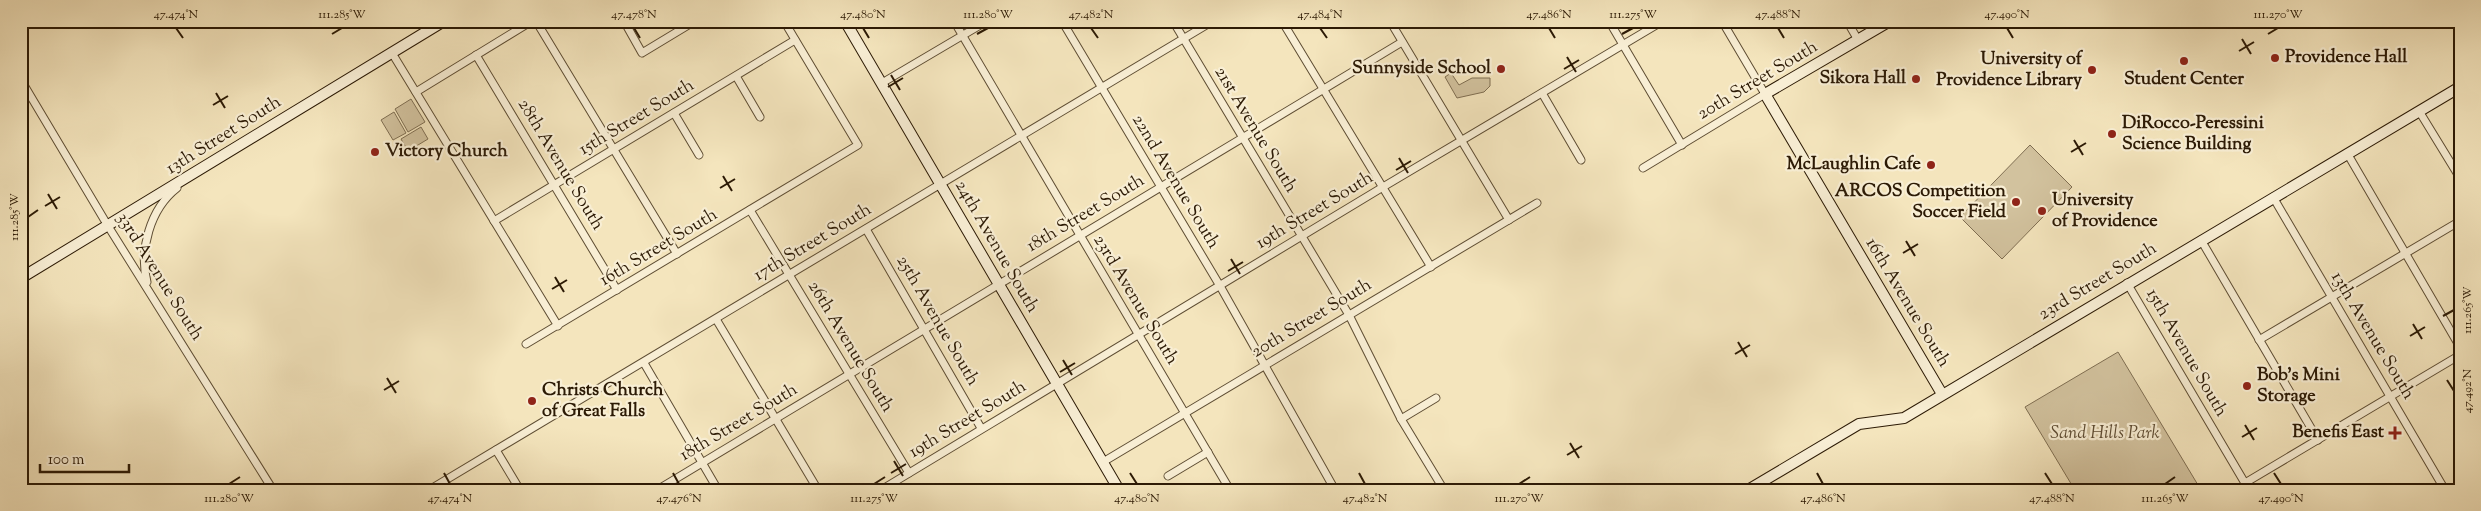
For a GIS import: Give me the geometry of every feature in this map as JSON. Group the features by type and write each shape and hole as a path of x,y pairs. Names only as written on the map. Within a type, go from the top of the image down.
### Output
{"street":[{"name":"13th Street South","path":"21,278 444,21"},
{"path":"416,92 534,21 677,254"},
{"path":"624,21 642,53 695,21"},
{"path":"784,21 795,40"},
{"name":"24th Avenue South","path":"845,21 1119,490"},
{"name":"23rd Avenue South","path":"954,21 1230,490"},
{"path":"882,83 987,21"},
{"name":"22nd Avenue South","path":"1062,21 1220,286 1335,490"},
{"name":"21st Avenue South","path":"1173,21 1300,236 1349,314 1401,419 1444,490"},
{"name":"17th Street South","path":"429,490 1213,21"},
{"path":"1282,21 1431,267"},
{"path":"1390,21 1509,220"},
{"path":"1609,21 1682,145"},
{"name":"19th Street South","path":"880,490 981,428 1140,335 1300,236 1663,21"},
{"name":"16th Avenue South","path":"1722,21 1942,394"},
{"path":"1847,21 1858,40"},
{"name":"20th Street South","path":"1643,168 1890,21"},
{"name":"15th Street South","path":"494,220 795,40"},
{"name":"16th Street South","path":"526,344 858,145 795,40"},
{"name":"18th Street South","path":"657,490 1402,42"},
{"path":"392,53 558,326"},
{"name":"28th Avenue South","path":"476,55 617,290"},
{"path":"736,76 760,117"},
{"name":"33rd Avenue South","path":"21,80 108,226 273,490"},
{"name":"23rd Street South","path":"1748,490 1859,424 1904,418 2127,283 2460,87"},
{"path":"1542,93 1582,160"},
{"path":"2419,111 2460,178"},
{"path":"674,113 698,155"},
{"path":"2347,153 2460,347"},
{"path":"149,290 145,274 145,243 159,211 171,192 193,175"},
{"name":"13th Avenue South","path":"2273,197 2445,490"},
{"name":"20th Street South","path":"1103,462 1538,203"},
{"name":"26th Avenue South","path":"750,210 909,473"},
{"path":"2259,340 2460,221"},
{"name":"25th Avenue South","path":"866,229 926,328 981,428"},
{"path":"2200,240 2318,440"},
{"name":"15th Avenue South","path":"2127,283 2247,486"},
{"path":"716,318 818,490"},
{"path":"2247,486 2318,440 2460,356"},
{"path":"644,363 718,490"},
{"path":"1401,419 1436,398"},
{"path":"496,450 520,490"},
{"path":"1168,476 1208,452"}],"green space":[{"path":"1451,73 1459,85 1472,78 1490,78 1490,86 1484,92 1457,98 1445,77"},
{"path":"411,99 425,122 408,132 395,109"},
{"path":"394,112 406,133 393,140 381,120"},
{"path":"421,127 428,139 408,151 401,139"},
{"name":"ARCOS Competition Soccer Field","path":"2030,145 2072,187 2002,259 1960,217"},
{"name":"Sand Hills Park","path":"2118,352 2201,490 2069,490 2073,487 2025,407"}],"place":[{"name":"Providence Hall","path":"2275,58"},
{"name":"Student Center","path":"2184,61"},
{"name":"Sunnyside School","path":"1501,69"},
{"name":"University of Providence Library","path":"2092,70"},
{"name":"Sikora Hall","path":"1916,79"},
{"name":"DiRocco-Peressini Science Building","path":"2112,134"},
{"name":"Victory Church","path":"375,152"},
{"name":"McLaughlin Cafe","path":"1931,165"},
{"name":"ARCOS Competition Soccer Field","path":"2016,202"},
{"name":"University of Providence","path":"2042,211"},
{"name":"Bob's Mini Storage","path":"2247,386"},
{"name":"Christs Church of Great Falls","path":"532,401"},
{"name":"Benefis East","path":"2395,433"}]}
